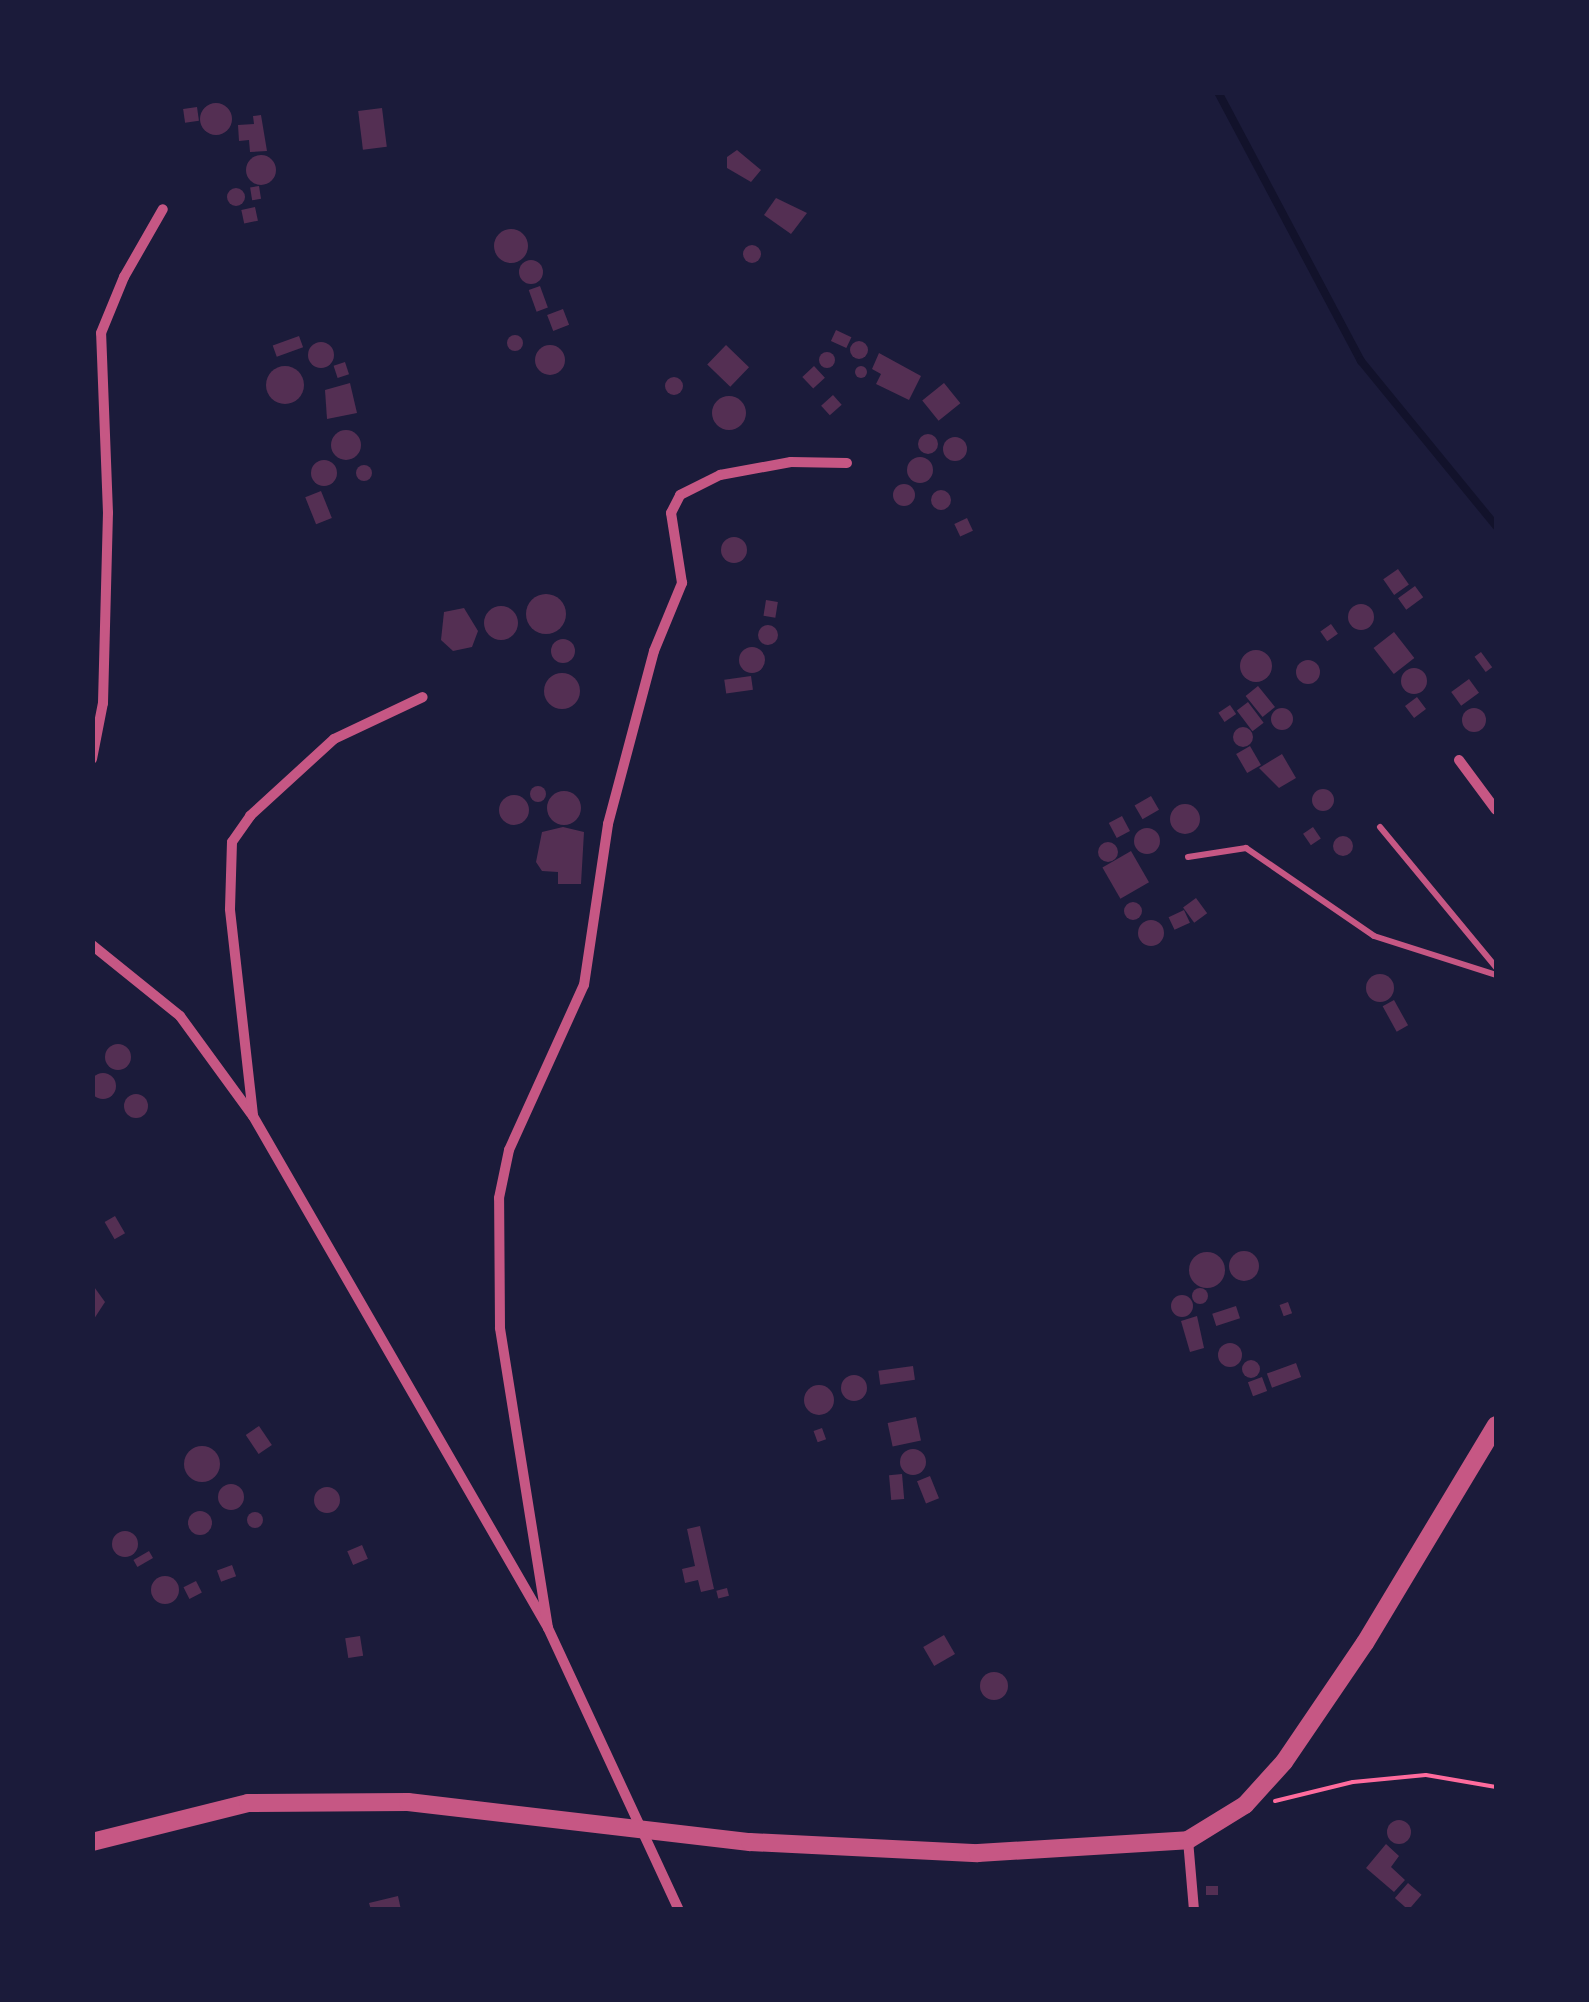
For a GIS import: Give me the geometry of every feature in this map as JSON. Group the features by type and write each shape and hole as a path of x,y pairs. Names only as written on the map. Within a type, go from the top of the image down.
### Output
{"street":[{"path":"92,759 103,703 108,513 101,333 124,277 164,209"},
{"path":"548,1628 500,1328 499,1198 509,1150 584,985 608,824 650,665 682,582 672,513 680,496 720,475 790,462 848,463"},
{"path":"253,1116 230,909 232,842 250,816 334,739 423,697"},
{"path":"1459,760 1496,810"},
{"path":"92,945 180,1016 253,1116 548,1628 636,1826 679,1910"},
{"path":"92,1842 248,1804 408,1802 750,1842 978,1853 1188,1840 1245,1805 1284,1762 1355,1658 1496,1425"},
{"path":"1188,1840 1194,1910"}],"lane":[{"path":"1380,828 1496,967"},
{"path":"1188,857 1246,848 1374,936 1496,975"}],"path":[{"path":"1245,1805 1306,1798 1353,1782 1426,1776 1496,1786"}],"building":[{"path":"216,103 227,108 232,119 227,130 216,135 205,130 200,119 205,108"},
{"path":"197,107 199,121 185,123 183,109"},
{"path":"382,108 387,147 363,150 358,111"},
{"path":"261,115 267,151 250,152 249,140 239,141 238,125 254,124 253,116"},
{"path":"737,150 761,170 751,182 727,168 727,157"},
{"path":"261,155 271,160 276,170 271,180 261,185 251,180 246,170 251,160"},
{"path":"259,186 261,199 252,200 250,187"},
{"path":"236,188 243,190 243,204 236,206 229,204 227,197 229,190"},
{"path":"776,198 807,213 791,234 764,215"},
{"path":"255,207 258,221 244,224 241,210"},
{"path":"511,229 523,234 528,246 523,258 511,263 499,258 494,246 499,234"},
{"path":"752,245 761,254 752,263 743,254"},
{"path":"531,260 543,272 531,284 519,272"},
{"path":"540,286 548,308 537,312 529,290"},
{"path":"563,309 569,325 553,331 547,315"},
{"path":"836,330 851,337 846,348 831,341"},
{"path":"515,335 523,343 515,351 507,343"},
{"path":"299,336 303,347 277,357 273,346"},
{"path":"859,341 868,350 859,359 850,350"},
{"path":"321,342 330,346 334,355 330,364 321,368 312,364 308,355 312,346"},
{"path":"550,345 561,349 565,360 561,371 550,375 539,371 535,360 539,349"},
{"path":"726,345 749,367 730,387 707,364"},
{"path":"827,352 835,360 827,368 819,360"},
{"path":"879,353 921,376 909,400 876,384 881,374 872,369"},
{"path":"345,362 349,374 338,378 334,366"},
{"path":"285,366 298,372 304,385 298,398 285,404 272,398 266,385 272,372"},
{"path":"814,366 825,378 813,389 802,377"},
{"path":"861,366 867,372 861,378 855,372"},
{"path":"674,377 683,386 674,395 665,386"},
{"path":"350,383 357,413 327,419 325,390"},
{"path":"944,383 960,403 939,421 922,401"},
{"path":"833,395 842,405 830,415 821,406"},
{"path":"729,396 741,401 746,413 741,425 729,430 717,425 712,413 717,401"},
{"path":"346,430 357,434 361,445 357,456 346,460 335,456 331,445 335,434"},
{"path":"928,434 938,444 928,454 918,444"},
{"path":"955,437 964,440 964,458 955,461 946,458 943,449 946,440"},
{"path":"920,457 929,461 933,470 929,479 920,483 911,479 907,470 911,461"},
{"path":"324,460 333,464 337,473 333,482 324,486 315,482 311,473 315,464"},
{"path":"364,465 372,473 364,481 356,473"},
{"path":"904,484 912,487 912,503 904,506 896,503 893,495 896,487"},
{"path":"941,490 951,500 941,510 931,500"},
{"path":"321,491 332,518 316,524 305,497"},
{"path":"967,518 973,531 960,537 954,524"},
{"path":"734,537 743,541 747,550 743,559 734,563 725,559 721,550 725,541"},
{"path":"1398,569 1409,585 1394,595 1383,579"},
{"path":"1415,586 1423,597 1406,610 1398,598"},
{"path":"546,594 560,600 566,614 560,628 546,634 532,628 526,614 532,600"},
{"path":"766,600 778,602 775,618 763,616"},
{"path":"1361,604 1370,608 1374,617 1370,626 1361,630 1352,626 1348,617 1352,608"},
{"path":"501,606 513,611 518,623 513,635 501,640 489,635 484,623 489,611"},
{"path":"464,608 478,631 472,647 453,651 441,640 444,612"},
{"path":"1331,624 1338,634 1327,641 1320,631"},
{"path":"768,625 778,635 768,645 758,635"},
{"path":"1394,632 1414,658 1394,674 1374,648"},
{"path":"563,639 572,642 572,660 563,663 554,660 551,651 554,642"},
{"path":"752,647 761,651 765,660 761,669 752,673 743,669 739,660 743,651"},
{"path":"1256,650 1267,655 1272,666 1267,677 1256,682 1245,677 1240,666 1245,655"},
{"path":"1481,652 1492,667 1486,672 1475,657"},
{"path":"1308,660 1320,672 1308,684 1296,672"},
{"path":"1414,668 1423,672 1427,681 1423,690 1414,694 1405,690 1401,681 1405,672"},
{"path":"562,673 575,678 580,691 575,704 562,709 549,704 544,691 549,678"},
{"path":"751,676 753,690 726,694 724,680"},
{"path":"1469,679 1479,693 1461,706 1451,692"},
{"path":"1258,686 1275,707 1263,717 1246,696"},
{"path":"1417,697 1426,709 1414,718 1405,706"},
{"path":"1248,702 1264,723 1252,731 1237,710"},
{"path":"1230,705 1236,714 1225,722 1218,713"},
{"path":"1278,708 1286,708 1293,719 1286,730 1278,730 1271,723 1271,715"},
{"path":"1474,708 1486,720 1474,732 1462,720"},
{"path":"1243,727 1253,737 1243,747 1233,737"},
{"path":"1250,746 1261,765 1247,773 1236,754"},
{"path":"1282,754 1296,778 1279,788 1259,768"},
{"path":"538,786 546,794 538,802 530,794"},
{"path":"1323,789 1331,792 1331,808 1323,811 1315,808 1312,800 1315,792"},
{"path":"564,791 576,796 581,808 576,820 564,825 552,820 547,808 552,796"},
{"path":"514,795 525,799 529,810 525,821 514,825 503,821 499,810 503,799"},
{"path":"1151,796 1159,810 1143,819 1135,805"},
{"path":"1185,804 1199,813 1200,819 1191,833 1185,834 1171,825 1170,819 1179,805"},
{"path":"1122,816 1130,831 1117,838 1109,823"},
{"path":"563,827 584,832 581,884 558,884 558,872 542,871 536,862 542,832"},
{"path":"1313,827 1321,839 1311,845 1303,834"},
{"path":"1147,828 1157,831 1157,851 1147,854 1137,851 1134,841 1137,831"},
{"path":"1343,836 1353,846 1343,856 1333,846"},
{"path":"1108,842 1118,852 1108,862 1098,852"},
{"path":"1131,851 1149,882 1120,899 1102,868"},
{"path":"1196,898 1207,913 1194,923 1183,907"},
{"path":"1133,902 1142,911 1133,920 1124,911"},
{"path":"1184,910 1190,923 1175,930 1169,917"},
{"path":"1151,920 1160,924 1164,933 1160,942 1151,946 1142,942 1138,933 1142,924"},
{"path":"1380,974 1390,978 1394,988 1390,998 1380,1002 1370,998 1366,988 1370,978"},
{"path":"1394,1000 1408,1025 1397,1032 1383,1006"},
{"path":"118,1044 127,1048 131,1057 127,1066 118,1070 109,1066 105,1057 109,1048"},
{"path":"103,1073 112,1077 116,1086 112,1095 103,1099 94,1095 90,1086 94,1077"},
{"path":"136,1094 148,1106 136,1118 124,1106"},
{"path":"115,1216 125,1233 115,1239 105,1222"},
{"path":"1244,1251 1255,1255 1259,1266 1255,1277 1244,1281 1233,1277 1229,1266 1233,1255"},
{"path":"1207,1252 1220,1257 1225,1270 1220,1283 1207,1288 1194,1283 1189,1270 1194,1257"},
{"path":"92,1284 105,1302 92,1322"},
{"path":"1200,1288 1208,1296 1200,1304 1192,1296"},
{"path":"1182,1295 1190,1298 1190,1314 1182,1317 1174,1314 1171,1306 1174,1298"},
{"path":"1288,1302 1292,1313 1284,1316 1280,1305"},
{"path":"1236,1306 1240,1318 1216,1326 1212,1314"},
{"path":"1197,1316 1204,1348 1190,1352 1181,1321"},
{"path":"1230,1343 1242,1355 1230,1367 1218,1355"},
{"path":"1251,1360 1258,1362 1258,1376 1251,1378 1244,1376 1242,1369 1244,1362"},
{"path":"1296,1363 1301,1377 1272,1388 1267,1374"},
{"path":"913,1366 915,1380 880,1385 878,1371"},
{"path":"854,1375 863,1379 867,1388 863,1397 854,1401 845,1397 841,1388 845,1379"},
{"path":"1262,1377 1267,1391 1253,1396 1248,1382"},
{"path":"819,1385 830,1389 834,1400 830,1411 819,1415 808,1411 804,1400 808,1389"},
{"path":"916,1417 921,1440 893,1447 888,1423"},
{"path":"259,1426 272,1445 259,1454 246,1435"},
{"path":"822,1428 826,1439 818,1442 814,1431"},
{"path":"202,1446 215,1451 220,1464 215,1477 202,1482 189,1477 184,1464 189,1451"},
{"path":"913,1449 922,1453 926,1462 922,1471 913,1475 904,1471 900,1462 904,1453"},
{"path":"902,1474 904,1499 891,1500 889,1475"},
{"path":"930,1476 939,1498 926,1503 917,1481"},
{"path":"231,1484 240,1488 244,1497 240,1506 231,1510 222,1506 218,1497 222,1488"},
{"path":"327,1487 336,1491 340,1500 336,1509 327,1513 318,1509 314,1500 318,1491"},
{"path":"200,1511 209,1514 209,1532 200,1535 191,1532 188,1523 191,1514"},
{"path":"255,1512 263,1520 255,1528 247,1520"},
{"path":"700,1526 714,1589 701,1592 698,1580 685,1583 682,1569 695,1566 687,1529"},
{"path":"125,1531 134,1535 138,1544 134,1553 125,1557 116,1553 112,1544 116,1535"},
{"path":"362,1545 368,1559 353,1565 347,1551"},
{"path":"149,1551 153,1558 137,1567 133,1560"},
{"path":"232,1565 236,1576 221,1582 217,1570"},
{"path":"165,1576 175,1580 179,1590 175,1600 165,1604 155,1600 151,1590 155,1580"},
{"path":"196,1581 202,1593 189,1599 184,1587"},
{"path":"727,1588 729,1596 718,1598 716,1591"},
{"path":"944,1635 955,1654 934,1666 923,1647"},
{"path":"360,1636 363,1656 348,1658 345,1638"},
{"path":"994,1672 1004,1676 1008,1686 1004,1696 994,1700 984,1696 980,1686 984,1676"},
{"path":"1399,1820 1408,1823 1408,1841 1399,1844 1390,1841 1387,1832 1390,1823"},
{"path":"1386,1844 1399,1856 1391,1867 1405,1880 1394,1892 1366,1868"},
{"path":"1408,1883 1422,1895 1408,1910 1395,1898"},
{"path":"1206,1886 1218,1886 1218,1895 1206,1895"},
{"path":"398,1896 401,1910 371,1910 369,1903"}],"waterway":[{"path":"1218,92 1361,361 1496,526"}]}
